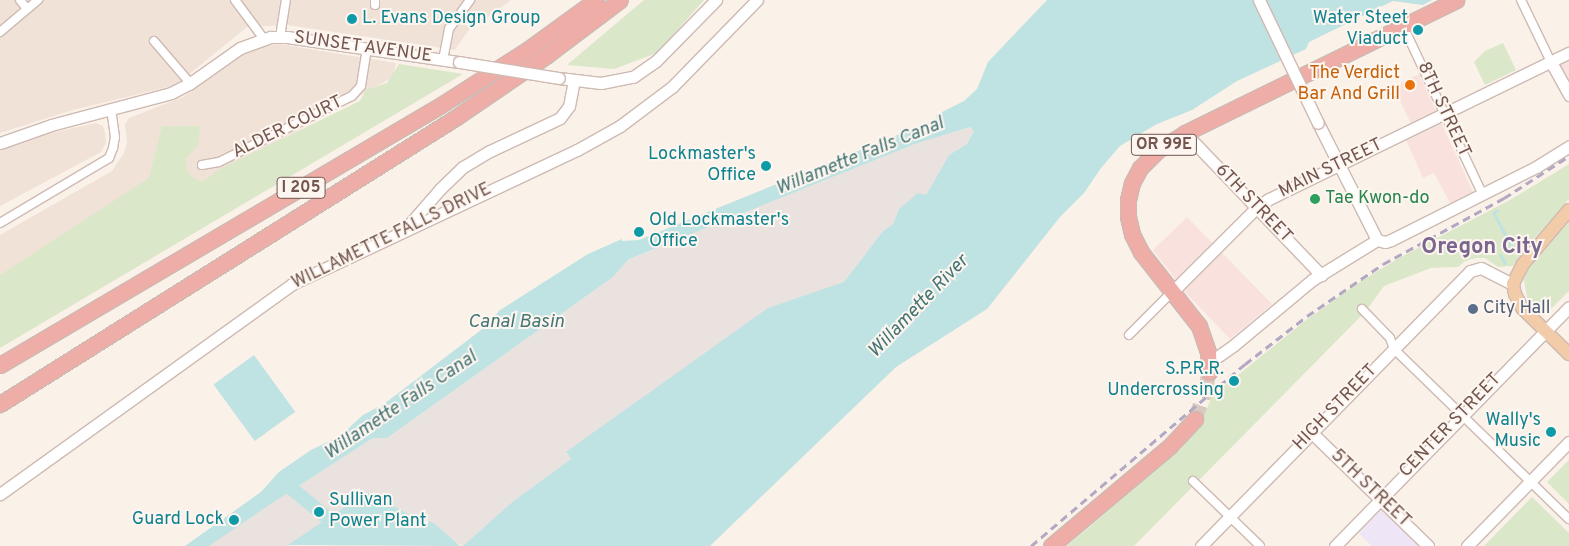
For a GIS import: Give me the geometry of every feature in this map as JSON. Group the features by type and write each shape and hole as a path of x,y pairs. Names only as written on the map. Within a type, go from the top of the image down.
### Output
{"highway":[{"name":"I 205","path":"0,365 442,105 526,50 596,0"},
{"name":"I 205","path":"0,404 455,118 547,55 620,0"},
{"name":"OR 99E","path":"1210,367 1206,343 1199,326 1134,240 1129,225 1128,200 1132,183 1146,161 1164,145 1185,133 1456,0"},
{"path":"1051,546 1170,446 1195,418"}],"main road":[{"path":"1569,210 1523,264 1513,284 1518,303 1569,354"}],"street":[{"path":"20,0 27,9"},
{"path":"0,32 38,0"},
{"path":"235,0 264,39"},
{"path":"280,37 286,0"},
{"path":"443,60 449,29 470,0"},
{"name":"SUNSET AVENUE","path":"0,142 51,125 171,93 190,83 246,44 280,37 574,80 602,83 618,81 644,71 716,0"},
{"name":"WILLAMETTE FALLS DRIVE","path":"0,494 278,293 324,267 577,150 620,126 673,86 757,0"},
{"path":"1259,0 1377,240"},
{"path":"1521,0 1550,62 1569,95"},
{"name":"8TH STREET","path":"1403,26 1482,193"},
{"path":"154,41 190,83"},
{"name":"ALDER COURT","path":"202,165 219,162 352,96 361,86 367,49"},
{"name":"MAIN STREET","path":"1129,334 1256,208 1269,199 1569,53"},
{"path":"404,230 440,189 463,167 490,151 563,115 569,106 574,80"},
{"path":"0,223 108,158 114,148 115,137 110,110"},
{"name":"6TH STREET","path":"1185,133 1321,275"},
{"path":"1210,367 1234,345 1321,275 1377,240 1385,242 1391,240 1539,166 1569,146"},
{"name":"HIGH STREET","path":"1201,546 1470,271 1482,268 1513,284"},
{"name":"CENTER STREET","path":"1334,546 1569,307"},
{"path":"1362,309 1390,338 1394,349 1569,519"},
{"name":"5TH STREET","path":"1312,433 1428,546"},
{"path":"1467,546 1569,442"},
{"path":"1193,482 1260,546"}],"shaded area":[{"path":"0,0 511,0 468,31 455,50 287,25 247,27 176,85 73,110 0,133"},
{"path":"279,44 396,63 393,77 214,177 0,286 0,235 112,171 124,153 127,143 125,124 129,118 183,97 247,52 264,46"},
{"path":"1569,60 1569,83 1560,64"},
{"path":"1419,74 1473,192 1450,203 1434,173 1423,178 1406,140 1416,134 1393,86"},
{"path":"96,123 103,126 105,133 106,143 101,152 0,206 0,149 46,134"},
{"path":"970,127 974,131 967,144 949,155 926,195 899,209 893,224 883,231 844,282 823,290 566,453 571,459 511,503 463,546 449,538 434,523 412,516 367,492 289,546 209,546 265,507 373,438 387,438 613,277 629,259 915,144"},
{"path":"1187,217 1272,304 1230,339 1186,293 1153,250"},
{"path":"1381,510 1418,546 1372,546 1359,533"}],"green space":[{"path":"644,0 704,0 657,53 614,69 567,65"},
{"path":"1503,43 1516,70 1485,85 1474,62 1485,51"},
{"path":"399,64 463,74 0,348 0,275 149,178 162,126 200,126 198,146 186,158 187,170 192,177 202,182 220,169 360,101 366,90 387,83"},
{"path":"1569,164 1569,199 1525,249 1513,266 1498,267 1485,258 1476,258 1465,261 1458,267 1431,268 1384,286 1365,312 1134,546 1067,546 1181,449 1200,426 1212,396 1305,321 1355,285 1399,258 1510,200"},
{"path":"1569,222 1569,291 1546,314 1527,298 1524,280 1527,271"},
{"path":"1569,460 1569,504 1547,482"},
{"path":"1532,497 1569,533 1569,546 1484,546"}],"water":[{"path":"1047,0 1432,0 1423,5 1393,1 1309,42 1306,49 1237,81 1192,110 1157,124 1120,146 1101,168 1084,193 1060,217 987,309 896,367 710,546 463,546 511,503 571,459 566,452 768,308 844,282 883,231 893,224 899,209 918,193 926,195 949,155 967,144 974,131 970,127 915,144 629,259 613,277 387,438 373,438 209,546 185,546 261,492 279,472 311,450 340,436 363,415 384,404 485,327 500,310 588,254 622,239 622,241 639,240 937,119 936,115 964,101 977,89 988,62"},
{"path":"254,355 295,412 255,441 214,384"},
{"path":"367,492 412,516 434,523 460,546 288,545"}],"waterway":[{"path":"1498,211 1494,213 1512,247 1505,250"},
{"path":"1501,255 1505,263"},
{"path":"286,484 330,520 344,525"}],"tunnel":[{"path":"1195,419 1205,392 1209,372"}],"railway":[{"path":"1031,546 1245,364 1307,316 1383,264 1504,198 1569,156"}],"place":[{"name":"L. Evans Design Group","path":"352,19"},
{"name":"Water Steet Viaduct","path":"1418,30"},
{"name":"The Verdict Bar And Grill","path":"1410,85"},
{"name":"Lockmaster's Office","path":"766,166"},
{"name":"Tae Kwon-do","path":"1315,199"},
{"name":"Old Lockmaster's Office","path":"639,232"},
{"name":"City Hall","path":"1473,309"},
{"name":"S.P.R.R. Undercrossing","path":"1234,381"},
{"name":"Wally's Music","path":"1551,432"},
{"name":"Sullivan Power Plant","path":"319,512"},
{"name":"Guard Lock","path":"234,520"}],"district":[{"name":"Oregon City","path":"1482,248"}],"water label":[{"name":"Willamette Falls Canal","path":"860,157"},
{"name":"Willamette River","path":"919,307"},
{"name":"Canal Basin","path":"516,323"},
{"name":"Willamette Falls Canal","path":"401,406"}]}
